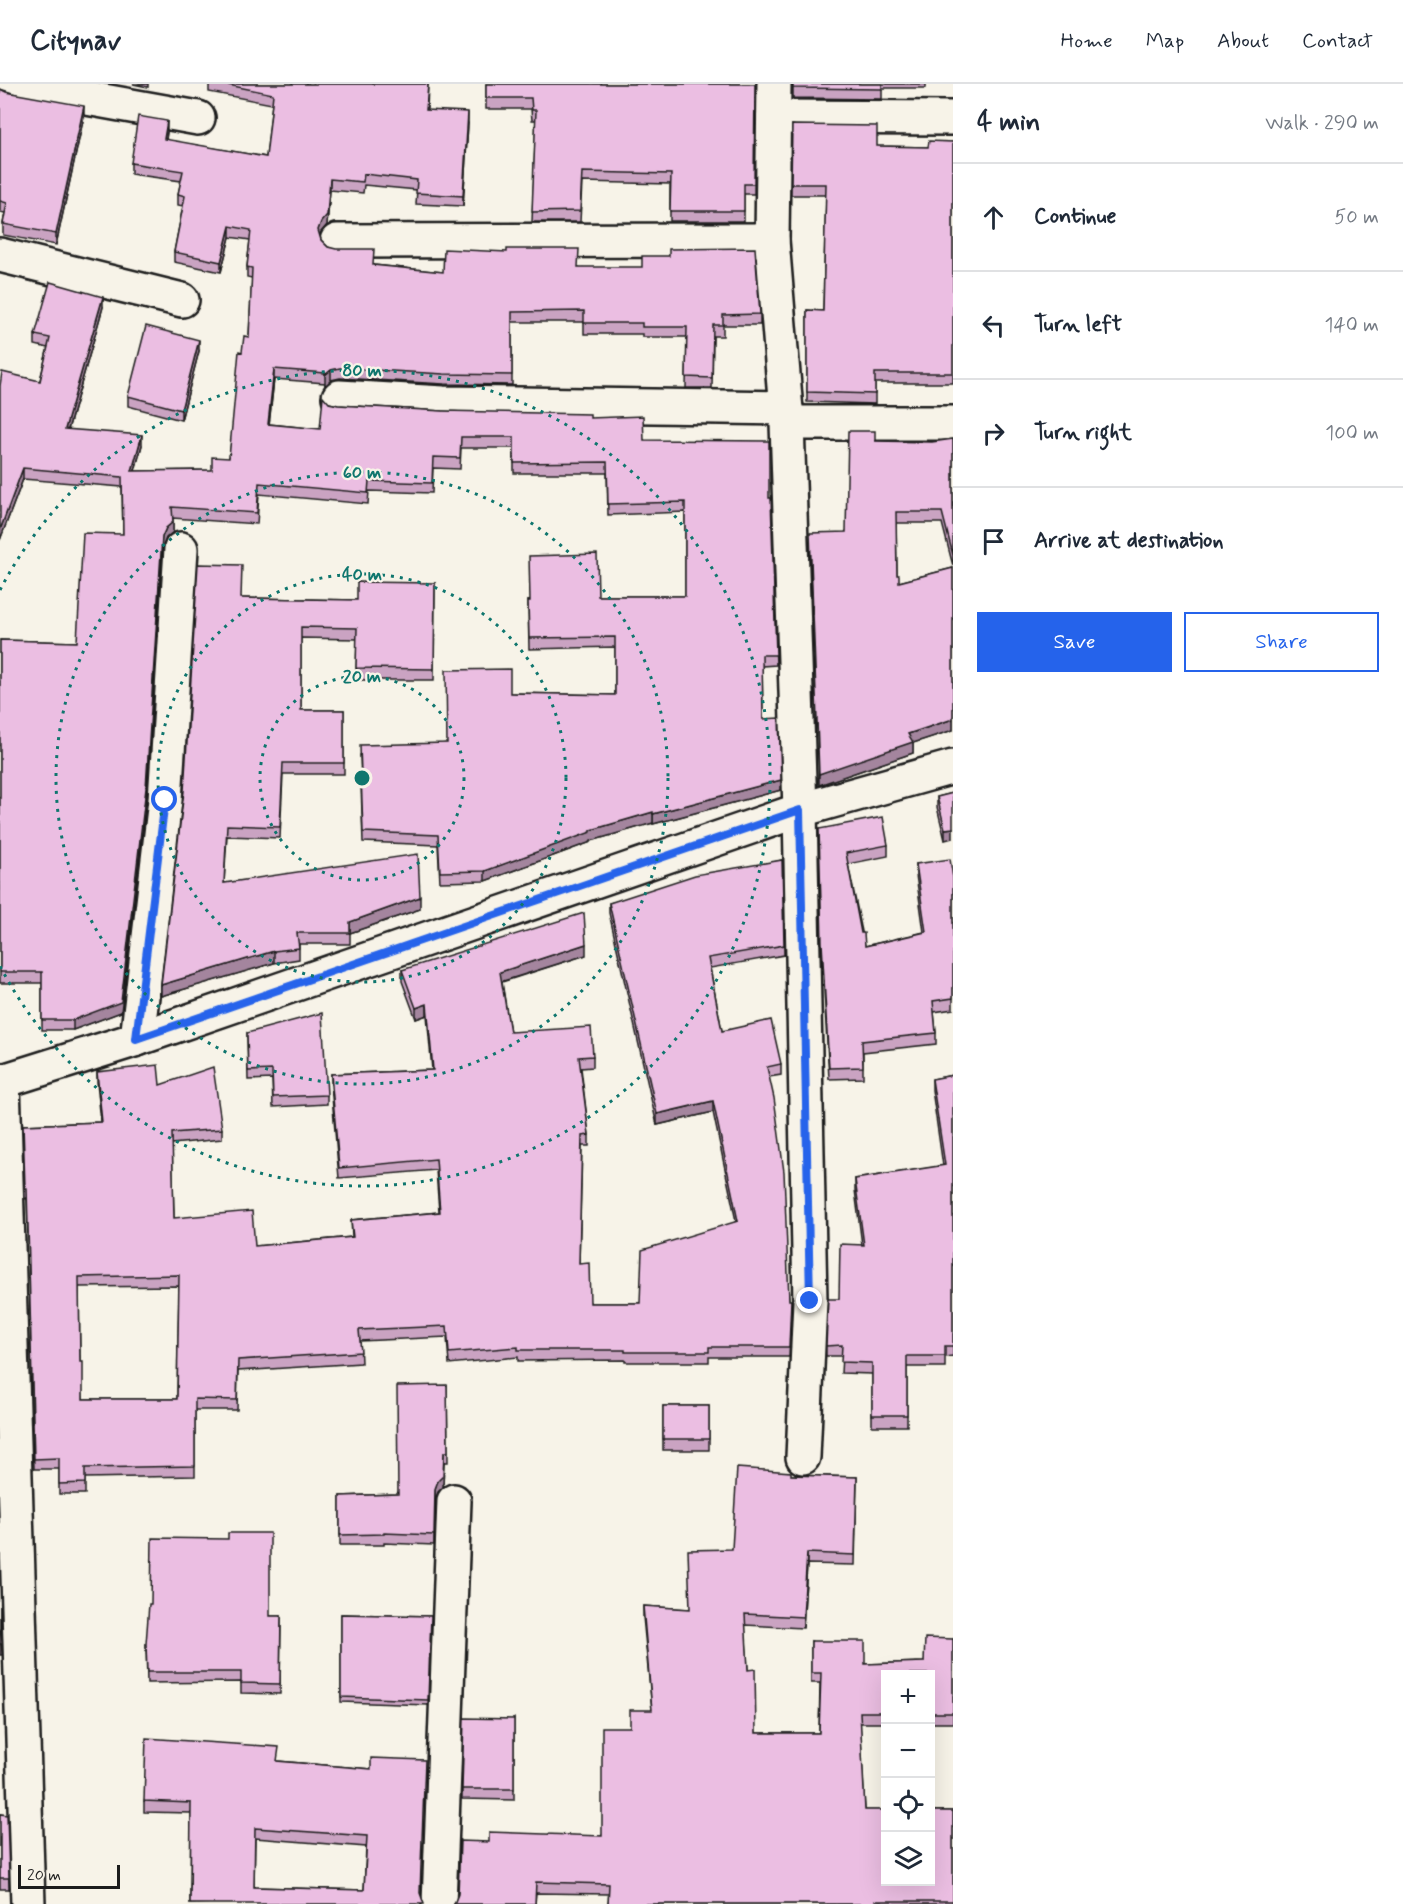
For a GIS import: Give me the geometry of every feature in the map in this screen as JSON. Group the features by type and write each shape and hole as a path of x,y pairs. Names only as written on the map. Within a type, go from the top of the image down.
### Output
{"street":[{"path":"9,84 198,118"},
{"path":"774,84 772,240 786,416 800,810 810,1301 803,1457"},
{"path":"774,117 953,118"},
{"path":"337,241 772,240"},
{"path":"0,255 182,300"},
{"path":"339,397 953,423"},
{"path":"136,1039 165,800 181,549"},
{"path":"28,1904 1,1082 136,1039 800,810 953,767"},
{"path":"439,1904 453,1501"}],"building":[{"path":"223,84 428,84 426,110 468,112 463,196 416,193 417,180 364,174 363,182 330,179 327,215 318,230 321,240 328,247 336,249 374,249 373,265 443,272 444,249 507,252 507,249 579,249 578,267 642,267 642,256 669,256 669,249 755,248 760,314 723,315 723,325 713,325 712,378 686,377 687,327 642,327 642,323 584,323 584,311 512,312 512,375 340,368 331,370 325,375 325,373 274,369 268,424 320,429 323,396 329,403 338,405 443,411 590,414 590,418 643,416 644,440 769,441 769,498 771,498 776,655 762,655 763,719 779,718 781,780 591,830 591,832 485,871 440,872 438,835 363,832 360,745 447,743 446,670 510,669 510,693 615,695 615,637 529,638 529,556 597,554 598,596 685,596 685,502 608,504 607,462 514,463 514,437 461,437 460,458 433,457 432,483 369,481 368,493 259,483 257,513 172,507 173,522 166,528 162,537 146,788 121,1002 73,1020 42,1020 42,972 0,972 0,640 77,642 83,533 123,534 122,477 23,468 0,530 0,386 2,372 40,381 50,338 35,335 50,282 103,297 65,429 142,435 132,471 212,470 212,457 229,458 239,351 242,352 244,336 249,337 252,268 247,267 251,230 230,226 221,262 174,252 185,196 178,194 183,171 131,163 138,116 167,121 164,139 266,157 273,94"},
{"path":"486,84 755,84 754,184 744,184 744,211 670,211 671,174 582,172 580,211 532,212 536,110 532,110 531,98 486,98"},
{"path":"793,84 882,84 882,89 793,88"},
{"path":"0,89 84,106 56,234 3,224 7,203 0,201"},
{"path":"792,125 877,126 877,146 928,147 929,141 953,142 953,373 875,373 875,394 807,392 807,310 823,311 826,184 791,184"},
{"path":"146,326 199,340 181,410 128,396"},
{"path":"848,431 875,431 875,441 932,442 953,439 953,555 942,512 896,512 899,582 953,568 953,719 908,734 913,742 819,774 810,533 846,532"},
{"path":"198,564 242,565 241,598 357,600 357,582 435,583 434,669 356,668 357,628 301,627 301,710 344,710 344,763 283,763 280,827 227,825 224,883 418,854 420,897 350,922 350,933 297,933 299,948 274,951 161,985 184,791"},
{"path":"953,793 953,828 945,829 937,797"},
{"path":"883,817 888,845 846,853 865,946 926,932 916,864 950,859 953,878 953,998 933,1001 936,1033 862,1041 863,1067 829,1068 819,829"},
{"path":"782,860 784,945 708,958 722,1031 771,1020 781,1064 767,1067 774,1098 784,1172 789,1300 791,1300 789,1347 709,1347 709,1352 625,1352 625,1350 518,1350 518,1347 449,1353 447,1326 359,1330 361,1352 238,1360 237,1400 195,1399 195,1466 85,1468 85,1483 59,1484 59,1458 34,1459 27,1188 25,1188 23,1125 102,1122 97,1072 158,1065 160,1085 213,1067 222,1129 172,1133 174,1218 252,1211 255,1246 353,1237 351,1220 440,1212 436,1159 339,1168 331,1074 433,1070 427,1004 416,1008 402,970 584,913 586,944 500,972 510,1032 591,1027 593,1056 579,1057 589,1135 582,1136 579,1264 589,1263 590,1303 640,1303 642,1250 738,1221 713,1101 657,1114 609,903 695,875","holes":["179,1275 177,1399 83,1399 79,1277"]},
{"path":"322,1013 327,1095 273,1097 272,1070 248,1071 247,1033"},
{"path":"953,1075 953,1346 945,1346 945,1356 907,1356 907,1415 872,1415 872,1363 841,1362 842,1345 826,1346 828,1299 839,1299 840,1244 864,1245 855,1179 945,1165 932,1079"},
{"path":"447,1385 448,1452 444,1452 443,1476 435,1489 434,1535 384,1533 340,1535 340,1496 398,1494 397,1386"},
{"path":"663,1406 709,1406 709,1439 663,1439"},
{"path":"737,1468 791,1472 791,1475 857,1477 855,1555 807,1553 803,1617 745,1614 748,1670 755,1669 756,1733 819,1733 821,1673 811,1673 811,1641 865,1641 865,1664 924,1662 925,1638 953,1639 953,1713 935,1713 935,1670 881,1670 881,1712 860,1712 865,1810 881,1810 881,1886 935,1886 935,1811 953,1811 953,1901 875,1901 875,1904 608,1904 609,1884 536,1882 535,1904 454,1904 458,1894 460,1841 489,1842 489,1832 602,1836 602,1727 630,1727 630,1710 652,1710 643,1606 690,1609 688,1550 732,1549"},
{"path":"228,1533 270,1533 270,1616 281,1616 280,1684 241,1683 241,1672 147,1672 146,1644 149,1604 151,1604 152,1538 228,1539"},
{"path":"0,1606 2,1644 0,1644"},
{"path":"341,1614 431,1616 428,1700 341,1697"},
{"path":"464,1718 514,1719 514,1789 462,1789"},
{"path":"146,1738 279,1747 277,1761 371,1769 371,1758 425,1760 420,1893 424,1904 190,1904 191,1803 144,1801","holes":["255,1828 367,1836 364,1890 254,1887"]},
{"path":"0,1814 7,1815 9,1878 0,1878"}],"route":[{"path":"165,800 136,1039 800,810 810,1301"}]}
